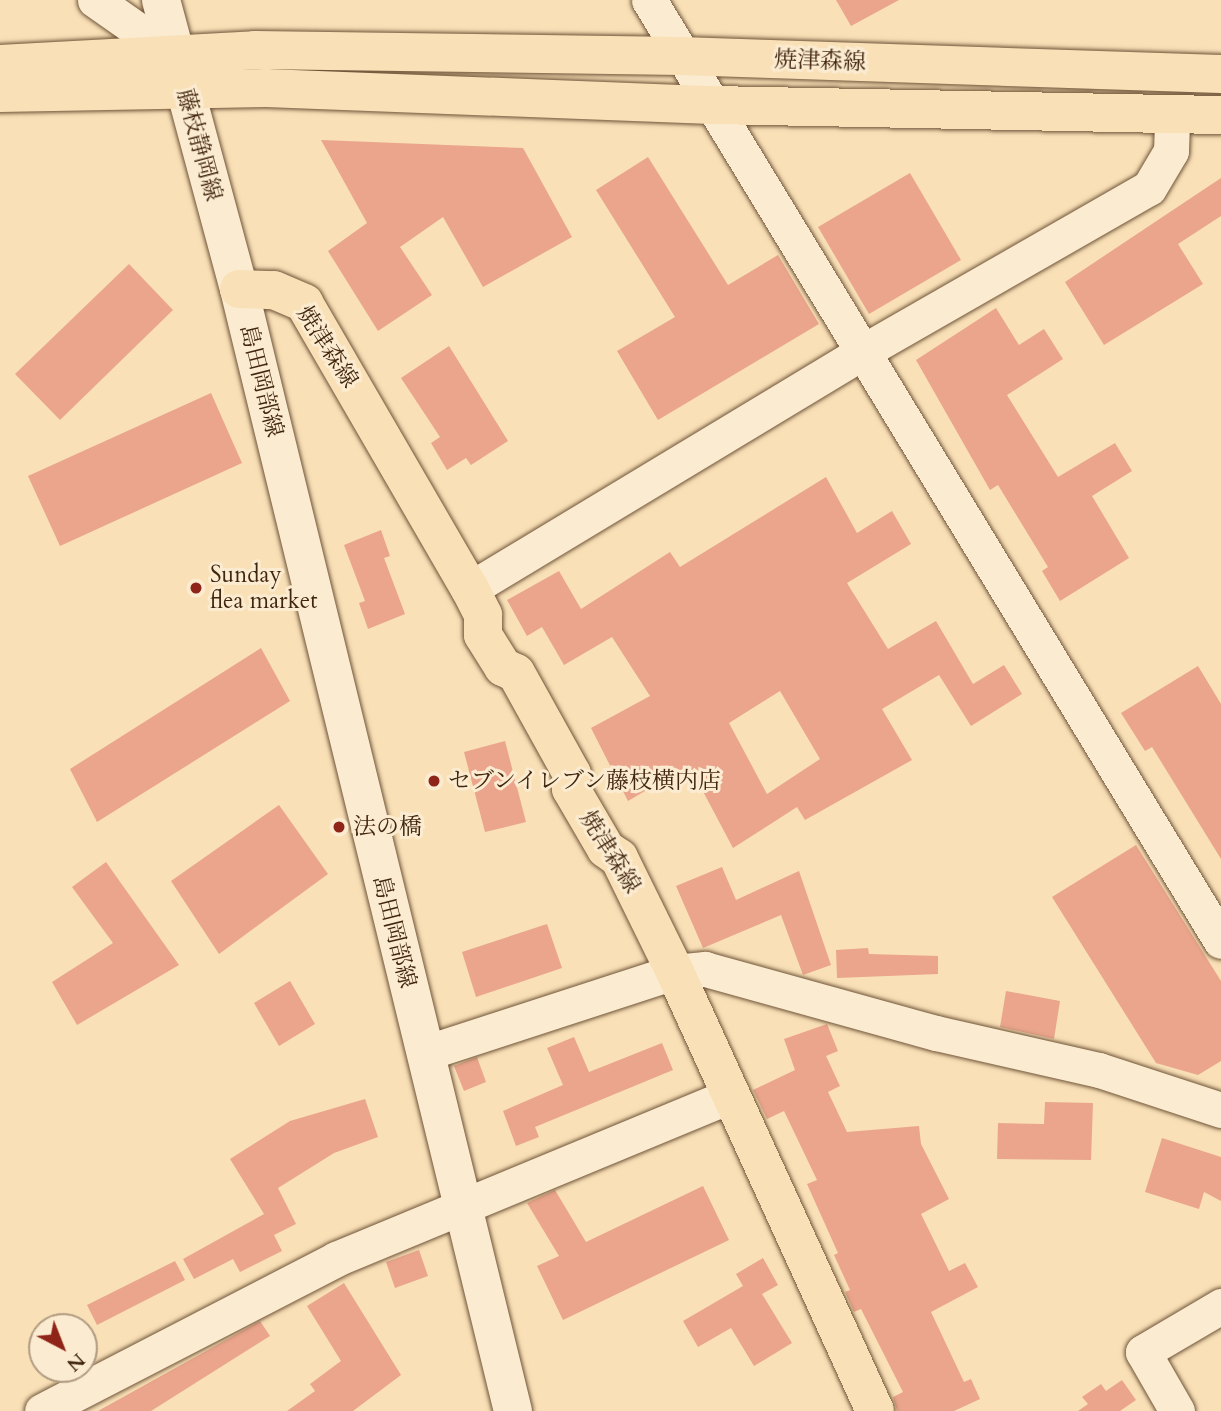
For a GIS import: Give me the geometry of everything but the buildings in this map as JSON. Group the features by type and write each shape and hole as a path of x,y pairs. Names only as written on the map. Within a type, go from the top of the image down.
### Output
{"main road":[{"name":"藤枝静岡線","path":"161,0 239,289"},
{"name":"焼津森線","path":"0,93 179,72 255,50 681,56 1221,74"},
{"name":"焼津森線","path":"0,64 179,72 712,105 1221,115"},
{"name":"焼津森線","path":"239,289 274,290 304,303 470,589 482,615 483,635 503,667 516,673 572,774 571,789 606,849 619,858 675,972 729,1096 875,1411"},
{"name":"島田岡部線","path":"239,289 425,1053 467,1209 513,1411"}],"street":[{"path":"95,0 179,72"},
{"path":"649,0 1221,941"},
{"path":"470,589 864,351 1149,188 1171,151 1172,113"},
{"path":"425,1053 675,972 705,969 936,1033 1099,1070 1221,1110"},
{"path":"41,1411 336,1259 467,1209 729,1096"},
{"path":"1177,1411 1143,1352 1221,1306"}],"place":[{"name":"Sunday flea market","path":"196,588"},
{"name":"セブンイレブン藤枝横内店","path":"434,781"},
{"name":"法の橋","path":"339,827"}]}
